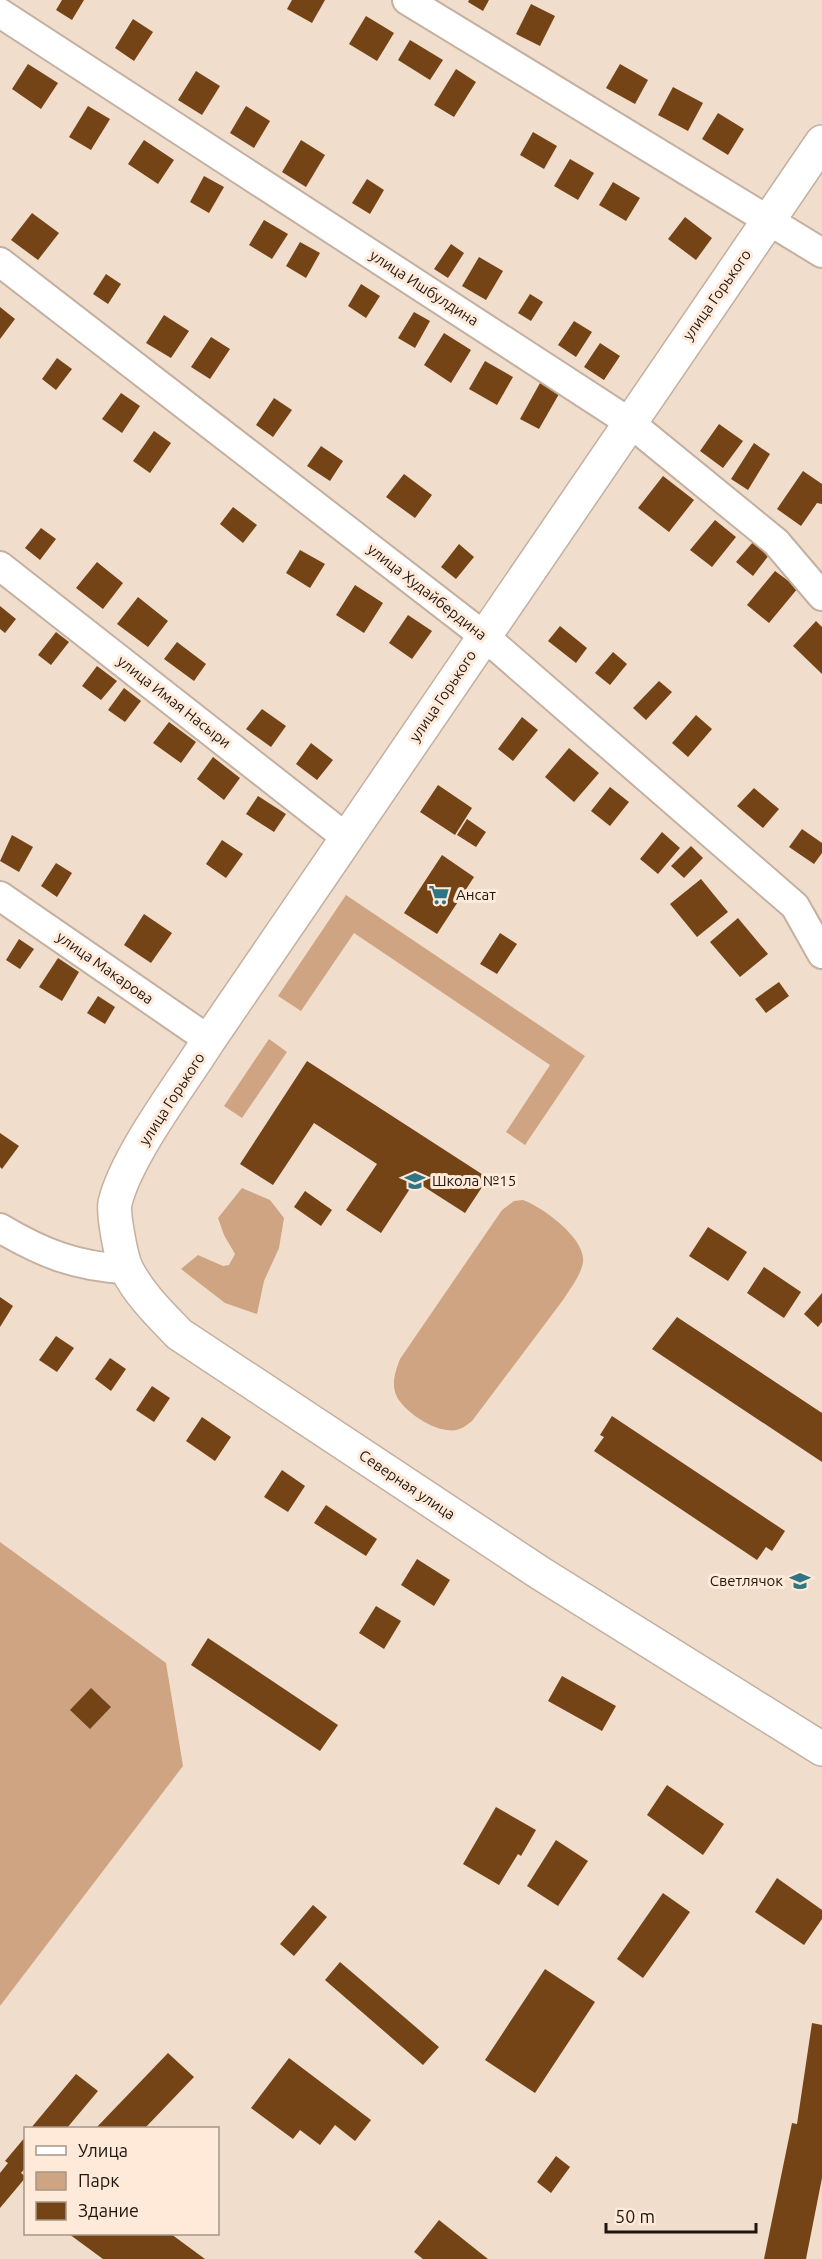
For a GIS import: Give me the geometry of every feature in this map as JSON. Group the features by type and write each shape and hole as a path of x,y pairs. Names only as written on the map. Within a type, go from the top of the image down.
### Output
{"main road":[{"name":"улица Горького","path":"127,1269 115,1205 123,1181 138,1152 209,1040 822,142"},
{"name":"Северная улица","path":"127,1269 149,1302 179,1334 530,1566 822,1749"}],"street":[{"path":"407,0 822,253"},
{"name":"улица Ишбулдина","path":"0,14 629,422 776,542 822,596"},
{"name":"улица Худайбердина","path":"0,262 484,636 795,906 822,954"},
{"name":"улица Имая Насыри","path":"0,566 348,839"},
{"name":"улица Макарова","path":"0,896 209,1040"},
{"path":"0,1228 37,1250 90,1266 127,1269"}],"green space":[{"path":"346,895 585,1056 525,1145 506,1132 550,1065 354,933 301,1011 278,996"},
{"path":"269,1039 287,1052 242,1118 224,1106"},
{"path":"242,1188 270,1200 284,1218 279,1248 264,1281 257,1314 225,1303 181,1269 198,1255 223,1266 229,1265 235,1254 224,1235 218,1218"},
{"path":"523,1200 551,1216 578,1243 583,1262 580,1272 563,1300 472,1421 454,1430 432,1426 416,1417 402,1405 395,1392 394,1383 400,1359 502,1210 514,1201"},
{"path":"0,1542 166,1663 183,1766 0,2006"}],"building":[{"path":"62,0 84,0 72,20 56,10"},
{"path":"292,0 325,0 312,23 287,9"},
{"path":"469,0 489,0 483,11 468,2"},
{"path":"531,4 555,16 540,46 516,34"},
{"path":"366,16 394,33 377,61 349,44"},
{"path":"133,19 153,32 134,61 115,48"},
{"path":"410,40 443,60 430,80 398,60"},
{"path":"28,64 58,83 41,109 12,89"},
{"path":"620,64 648,80 635,104 606,88"},
{"path":"456,69 476,82 454,117 434,105"},
{"path":"196,71 220,86 202,115 178,100"},
{"path":"673,87 703,103 688,131 658,115"},
{"path":"88,106 110,119 91,150 69,137"},
{"path":"246,106 270,121 254,148 230,133"},
{"path":"718,113 744,129 728,155 702,139"},
{"path":"533,132 557,146 544,169 520,155"},
{"path":"144,140 174,160 158,184 128,164"},
{"path":"301,140 325,155 306,187 282,172"},
{"path":"570,159 594,173 578,200 554,186"},
{"path":"204,176 224,187 209,213 190,202"},
{"path":"367,179 384,190 370,214 352,203"},
{"path":"613,182 640,198 626,221 599,205"},
{"path":"32,213 59,233 38,260 11,240"},
{"path":"685,217 712,238 696,260 668,239"},
{"path":"264,220 288,234 272,259 249,245"},
{"path":"300,242 320,253 306,278 286,266"},
{"path":"451,244 464,253 448,278 434,269"},
{"path":"479,257 503,271 486,300 462,286"},
{"path":"106,274 121,284 108,304 93,294"},
{"path":"361,284 380,296 366,318 348,306"},
{"path":"530,294 543,302 531,321 518,313"},
{"path":"0,307 15,319 0,339"},
{"path":"414,312 430,321 415,348 398,338"},
{"path":"164,315 189,331 171,358 146,343"},
{"path":"574,321 592,332 576,357 558,345"},
{"path":"444,333 471,350 451,383 424,365"},
{"path":"211,337 230,349 210,379 191,367"},
{"path":"600,343 620,356 604,380 584,367"},
{"path":"57,358 72,369 56,390 42,379"},
{"path":"485,361 513,377 497,405 469,389"},
{"path":"540,383 559,394 539,429 520,419"},
{"path":"121,393 140,406 122,433 102,419"},
{"path":"274,398 292,410 273,437 256,425"},
{"path":"719,424 743,441 723,468 700,451"},
{"path":"154,431 171,443 150,473 133,461"},
{"path":"754,443 770,454 748,490 731,479"},
{"path":"321,446 343,461 330,481 307,466"},
{"path":"803,471 822,484 822,504 817,503 801,526 777,509"},
{"path":"404,474 432,495 415,518 386,497"},
{"path":"663,476 694,500 669,532 638,508"},
{"path":"233,507 257,525 243,543 220,524"},
{"path":"715,520 736,537 712,567 690,550"},
{"path":"41,528 56,539 40,560 25,548"},
{"path":"753,542 769,555 753,576 736,562"},
{"path":"459,544 474,557 456,579 441,567"},
{"path":"300,550 325,564 310,588 286,573"},
{"path":"97,562 123,583 103,609 76,588"},
{"path":"775,571 798,588 769,623 747,605"},
{"path":"355,585 383,603 364,633 336,615"},
{"path":"138,597 168,621 148,647 117,624"},
{"path":"0,606 16,619 5,633 0,629"},
{"path":"408,615 432,631 412,659 389,643"},
{"path":"816,621 822,627 822,674 793,646"},
{"path":"560,626 587,648 576,663 548,641"},
{"path":"56,632 69,642 51,665 38,655"},
{"path":"177,642 206,664 194,681 164,659"},
{"path":"613,652 627,664 610,685 595,673"},
{"path":"97,666 117,681 101,700 82,686"},
{"path":"659,681 672,692 646,720 633,708"},
{"path":"124,688 141,701 125,722 108,710"},
{"path":"262,709 286,726 271,747 246,729"},
{"path":"696,715 712,729 688,757 672,743"},
{"path":"522,717 538,730 513,761 498,749"},
{"path":"169,722 196,742 181,763 153,743"},
{"path":"311,743 333,760 317,780 296,764"},
{"path":"569,748 599,773 574,802 545,777"},
{"path":"213,757 240,778 224,800 197,779"},
{"path":"438,785 472,808 455,835 420,812"},
{"path":"610,787 629,802 610,826 591,811"},
{"path":"754,788 779,809 763,828 737,806"},
{"path":"258,796 286,814 274,832 246,814"},
{"path":"467,819 486,832 476,847 457,835"},
{"path":"802,829 822,843 822,853 814,864 789,847"},
{"path":"662,832 680,848 658,874 640,859"},
{"path":"12,835 33,847 19,872 0,861"},
{"path":"222,840 243,854 226,878 206,864"},
{"path":"691,846 703,858 684,878 671,866"},
{"name":"Ансат","path":"442,855 474,877 437,934 404,913"},
{"path":"56,863 72,873 57,897 41,886"},
{"path":"701,879 728,912 697,937 670,904"},
{"path":"144,914 172,933 151,963 124,945"},
{"path":"738,918 768,954 740,977 710,942"},
{"path":"500,933 517,944 497,974 480,964"},
{"path":"19,939 34,949 20,969 6,960"},
{"path":"58,958 79,972 62,1001 39,987"},
{"path":"779,982 789,996 766,1013 755,999"},
{"path":"98,996 115,1007 105,1024 87,1013"},
{"name":"Школа №15","path":"307,1061 488,1178 465,1213 415,1181 381,1233 346,1210 377,1164 314,1123 273,1185 240,1164"},
{"path":"0,1133 19,1146 2,1169 0,1167"},
{"path":"305,1191 332,1210 321,1226 294,1207"},
{"path":"708,1227 747,1252 728,1281 689,1256"},
{"path":"764,1267 801,1292 784,1318 747,1293"},
{"path":"822,1293 822,1322 818,1327 804,1314"},
{"path":"0,1297 13,1306 0,1327"},
{"path":"677,1317 822,1413 822,1462 652,1349"},
{"path":"56,1336 74,1348 57,1372 39,1360"},
{"path":"110,1358 126,1369 111,1391 95,1379"},
{"path":"152,1386 170,1398 154,1422 136,1410"},
{"path":"612,1416 785,1531 772,1551 766,1547 757,1560 594,1451 604,1437 600,1435"},
{"path":"202,1417 231,1437 215,1461 186,1441"},
{"path":"282,1470 305,1486 288,1512 264,1497"},
{"path":"326,1505 377,1539 366,1556 314,1523"},
{"path":"417,1559 450,1580 434,1606 401,1585"},
{"path":"376,1606 401,1621 384,1649 359,1633"},
{"path":"208,1638 338,1725 320,1751 191,1665"},
{"path":"562,1676 616,1706 602,1731 548,1701"},
{"path":"91,1688 111,1707 90,1729 70,1710"},
{"path":"667,1785 724,1824 703,1855 647,1815"},
{"path":"496,1807 536,1830 521,1856 518,1854 499,1885 463,1864"},
{"path":"556,1840 588,1861 558,1906 527,1886"},
{"path":"777,1878 822,1910 822,1919 804,1945 755,1912"},
{"path":"663,1893 690,1912 643,1978 617,1959"},
{"path":"313,1905 327,1917 294,1956 280,1944"},
{"path":"340,1962 439,2047 423,2065 325,1980"},
{"path":"545,1969 595,2002 535,2093 485,2060"},
{"path":"812,2023 822,2025 822,2178 806,2259 764,2259 792,2123 797,2124"},
{"path":"168,2053 194,2077 146,2127 97,2127"},
{"path":"289,2058 371,2120 355,2141 335,2125 320,2145 300,2130 293,2139 251,2108"},
{"path":"76,2074 98,2091 68,2127 32,2127"},
{"path":"24,2138 24,2169 21,2173 24,2179 0,2208 0,2173 8,2163 5,2161"},
{"path":"556,2156 570,2167 551,2193 537,2182"},
{"path":"439,2220 488,2259 423,2259 414,2252"},
{"path":"70,2235 172,2235 205,2259 103,2259"}],"place":[{"name":"Ансат","path":"439,895"},
{"name":"Школа №15","path":"415,1181"},
{"name":"Светлячок","path":"800,1581"}]}
